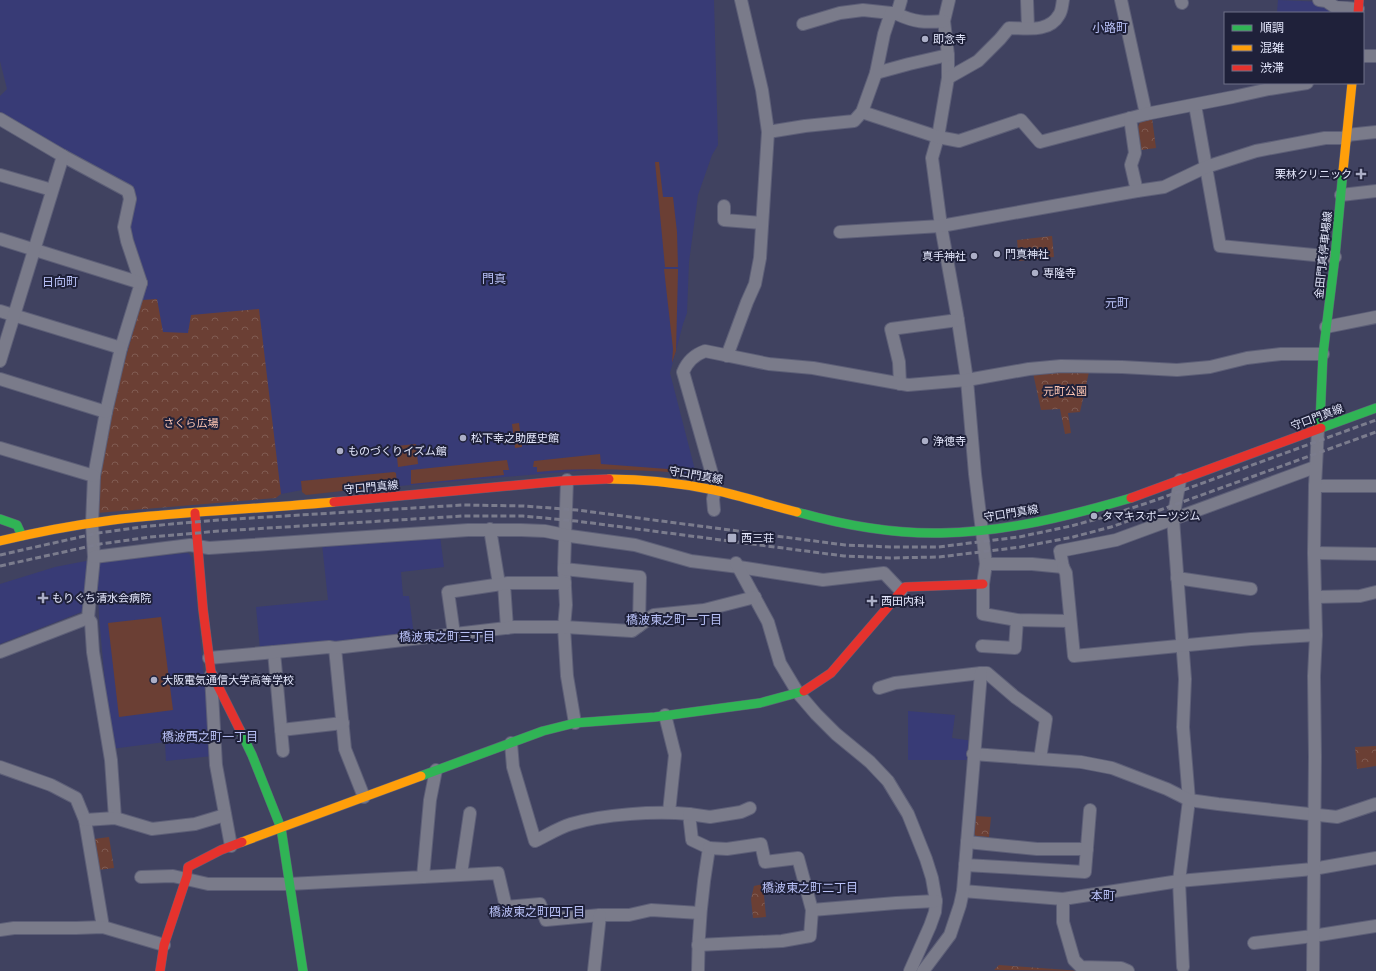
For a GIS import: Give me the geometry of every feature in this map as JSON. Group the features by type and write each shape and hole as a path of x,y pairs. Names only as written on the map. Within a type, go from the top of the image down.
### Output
{"main road":[{"name":"金田門真停車場線","path":"1318,429 1320,422 1323,354 1335,257 1352,84"},
{"name":"守口門真線","path":"0,541 130,518 292,506 567,480 614,479 665,482 715,490 836,521 870,527 908,532 942,533 981,530 1017,526 1078,514 1140,495 1376,408"},
{"path":"195,513 211,672 252,755 281,828 303,971"},
{"path":"0,519 17,525 22,536"},
{"path":"160,971 164,945 188,867 207,856 543,731 576,723 655,717 760,703 798,693 806,690 831,673 905,587 983,584"}],"street":[{"path":"727,356 755,284 760,258 768,132 762,90 741,0"},
{"path":"768,132 805,126 854,121 862,112 876,73 884,34 901,0"},
{"path":"949,0 944,22 948,55 948,78 938,137 932,158 941,226 967,380 981,530 986,564 983,584 983,614 1017,620 1070,622"},
{"path":"1027,0 1028,28"},
{"path":"948,78 978,61 1009,28 1044,28 1052,24 1060,15 1063,0"},
{"path":"1121,0 1146,114"},
{"path":"1319,0 1326,1 1336,7 1358,7"},
{"path":"803,24 840,13 863,10 894,14 926,23 944,22"},
{"path":"876,73 948,55"},
{"path":"1364,56 1376,56"},
{"path":"862,112 938,137 960,141 1021,120 1040,142 1146,114 1195,105 1269,88 1299,84"},
{"path":"1195,105 1220,246 1335,257"},
{"path":"1130,118 1135,153 1132,164 1137,191"},
{"path":"0,119 63,156 128,191 130,199 124,227 141,283 121,348 106,412 94,476 92,524 94,558 88,618 91,622 93,652 111,760 115,818"},
{"path":"840,232 941,226 1164,187 1206,167 1267,148 1325,138 1346,137 1376,132"},
{"path":"0,361 63,156"},
{"path":"0,175 52,190"},
{"path":"1341,195 1376,191"},
{"path":"724,206 724,220 762,223"},
{"path":"0,239 141,283"},
{"path":"0,311 121,348"},
{"path":"1326,327 1376,318"},
{"path":"900,384 899,362 891,329 958,320"},
{"path":"714,510 714,482 683,372 685,366 696,354 705,351 769,364 813,368 900,384 967,380 1029,369 1061,366 1122,366 1177,370 1210,367 1246,358 1276,355 1323,354"},
{"path":"0,379 106,412"},
{"path":"1313,971 1314,676 1316,636 1314,553 1315,467 1318,429"},
{"path":"0,448 94,476"},
{"path":"1315,467 1242,496 1116,540 1060,551 1063,567 1066,573 1074,656 1182,645 1316,636"},
{"path":"567,480 564,569 566,605 564,627 567,676 576,723"},
{"path":"1180,480 1173,519 1185,679 1183,727 1189,800 1179,882 1183,966"},
{"path":"1315,486 1376,486"},
{"path":"94,558 190,545 209,548 490,529 545,531 635,545 691,561 737,564 823,580 884,573 901,591"},
{"path":"490,529 502,584 507,628"},
{"path":"1314,553 1376,554"},
{"path":"737,564 768,622 780,662 798,693 836,734 870,762 888,780 908,814 926,859 932,878 936,901 935,912 930,926 910,971"},
{"path":"986,564 1032,564 1063,567"},
{"path":"564,569 640,577 639,626"},
{"path":"1178,578 1251,589"},
{"path":"454,634 448,592 502,584 565,583"},
{"path":"1316,597 1360,596 1376,592"},
{"path":"209,658 329,647 335,648 507,628 564,627 632,630 654,615 704,610 755,597"},
{"path":"0,652 88,618"},
{"path":"982,646 1015,648 1017,620"},
{"path":"335,648 344,734 343,739 345,749 364,797"},
{"path":"274,652 282,751"},
{"path":"211,672 216,765 231,846"},
{"path":"923,971 950,935 963,891 980,673"},
{"path":"879,688 895,683 988,673 1015,697 1046,719 1040,759"},
{"path":"665,715 675,756 669,812"},
{"path":"281,730 343,723"},
{"path":"511,743 513,767 535,841 570,824 605,817 669,812 710,817 741,812 750,808"},
{"path":"973,754 1081,762 1112,768 1167,789 1189,800 1337,817 1376,804"},
{"path":"0,767 51,785 76,798 85,820 103,927"},
{"path":"423,877 430,800 436,770"},
{"path":"965,865 1085,872 1090,810"},
{"path":"461,874 470,813"},
{"path":"689,814 692,840 709,848 727,849 761,844 765,862 798,858 812,910 810,936 782,941 698,945"},
{"path":"85,820 115,818 152,829 196,824 225,815"},
{"path":"967,842 1037,849 1087,849"},
{"path":"698,971 700,913 709,848"},
{"path":"963,891 1063,899 1179,882 1313,869 1376,858"},
{"path":"141,877 173,876 185,880 208,884 290,884 498,873 506,907 540,904 546,920 600,915 629,915 651,910 700,913"},
{"path":"1063,899 1063,922 1074,960 1081,966 1121,968 1128,971"},
{"path":"812,910 936,901"},
{"path":"594,971 600,915"},
{"path":"1254,943 1313,936 1376,926"},
{"path":"0,930 14,928 103,927 164,945"}],"shaded area":[{"path":"0,0 714,0 718,145 712,155 698,195 689,262 687,313 670,373 696,474 611,468 306,494 302,490 281,494 276,498 118,385 142,300 129,228 135,196 0,112 0,96 7,89 0,61"},
{"path":"1278,0 1325,2 1332,8 1332,12 1277,12"},
{"path":"440,536 444,567 401,572 403,596 409,596 414,636 260,649 256,607 328,600 322,544"},
{"name":"大阪電気通信大学高等学校","path":"188,553 192,557 212,756 166,761 165,742 111,749 99,617 97,563"},
{"name":"もりぐち清水会病院","path":"91,560 84,611 0,644 0,584 55,567"},
{"path":"908,711 955,715 952,738 973,741 970,760 908,760"}],"green space":[{"path":"1152,118 1156,148 1141,150 1138,127 1141,120"},
{"path":"655,162 659,162 663,197 673,197 677,232 678,267 665,267"},
{"path":"1052,236 1054,257 1019,261 1017,240"},
{"path":"664,269 678,269 676,351 672,363 673,349"},
{"name":"さくら広場","path":"157,299 163,332 188,333 191,315 259,309 281,494 276,498 97,513 98,478 118,385 142,300"},
{"name":"元町公園","path":"1089,372 1080,412 1068,413 1071,433 1065,434 1060,409 1041,410 1033,373"},
{"path":"519,423 522,447 515,448 512,424"},
{"path":"416,444 418,464 398,467 396,446"},
{"path":"600,454 601,464 681,470 683,473 592,469 537,472 537,467 533,467 534,461"},
{"path":"507,460 509,470 503,470 504,475 411,484 411,470"},
{"path":"396,473 397,485 306,495 302,492 301,481"},
{"path":"161,617 173,710 119,717 108,623"},
{"path":"1376,746 1376,766 1357,769 1355,747"},
{"path":"975,816 991,817 989,837 976,836 973,833"},
{"path":"109,837 114,868 98,870 94,839"},
{"path":"763,884 766,917 753,918 751,899 754,886"},
{"path":"999,965 1081,971 994,970"}],"railway":[{"path":"0,555 98,533 149,526 219,520 463,505 524,506 577,510 845,545 938,547 1019,537 1071,526 1108,516 1376,420"},
{"path":"0,566 100,544 150,537 220,531 463,516 523,516 576,521 844,556 890,558 939,557 1021,547 1073,537 1111,527 1376,432"}],"traffic: fast":[{"path":"1318,429 1320,422 1323,354 1335,257 1343,171"},
{"path":"1321,428 1376,408"},
{"path":"797,512 868,528 923,533 965,532 989,530 1037,522 1131,498"},
{"path":"0,519 17,525 22,536"},
{"path":"421,776 543,731 575,723 655,717 760,703 804,691"},
{"path":"240,730 252,755 281,828 303,971"}],"traffic: slow":[{"path":"1343,171 1352,84"},
{"path":"609,479 675,483 714,490 797,512"},
{"path":"0,541 56,529 113,520 168,514 334,502"},
{"path":"242,842 421,776"}],"traffic: jam":[{"path":"1358,12 1359,0"},
{"path":"1131,498 1321,428"},
{"path":"334,502 562,481 609,479"},
{"path":"195,513 203,609 211,672 240,730"},
{"path":"804,691 831,673 905,587 983,584"},
{"path":"160,971 164,945 187,876 188,867 221,850 242,842"}],"place":[{"name":"即念寺","path":"925,39"},
{"name":"栗林クリニック","path":"1361,174"},
{"name":"門真神社","path":"997,254"},
{"name":"真手神社","path":"974,256"},
{"name":"専隆寺","path":"1035,273"},
{"name":"松下幸之助歴史館","path":"463,438"},
{"name":"浄徳寺","path":"925,441"},
{"name":"ものづくりイズム館","path":"340,451"},
{"name":"タマキスポーツジム","path":"1094,516"},
{"name":"西三荘","path":"732,538"},
{"name":"もりぐち清水会病院","path":"43,598"},
{"name":"西田内科","path":"872,601"},
{"name":"大阪電気通信大学高等学校","path":"154,680"}],"district":[{"name":"小路町","path":"1110,28"},
{"name":"門真","path":"494,279"},
{"name":"日向町","path":"60,282"},
{"name":"元町","path":"1117,303"},
{"name":"橋波東之町一丁目","path":"674,620"},
{"name":"橋波東之町三丁目","path":"447,637"},
{"name":"橋波西之町一丁目","path":"210,737"},
{"name":"橋波東之町二丁目","path":"810,888"},
{"name":"本町","path":"1103,896"},
{"name":"橋波東之町四丁目","path":"537,912"}]}
